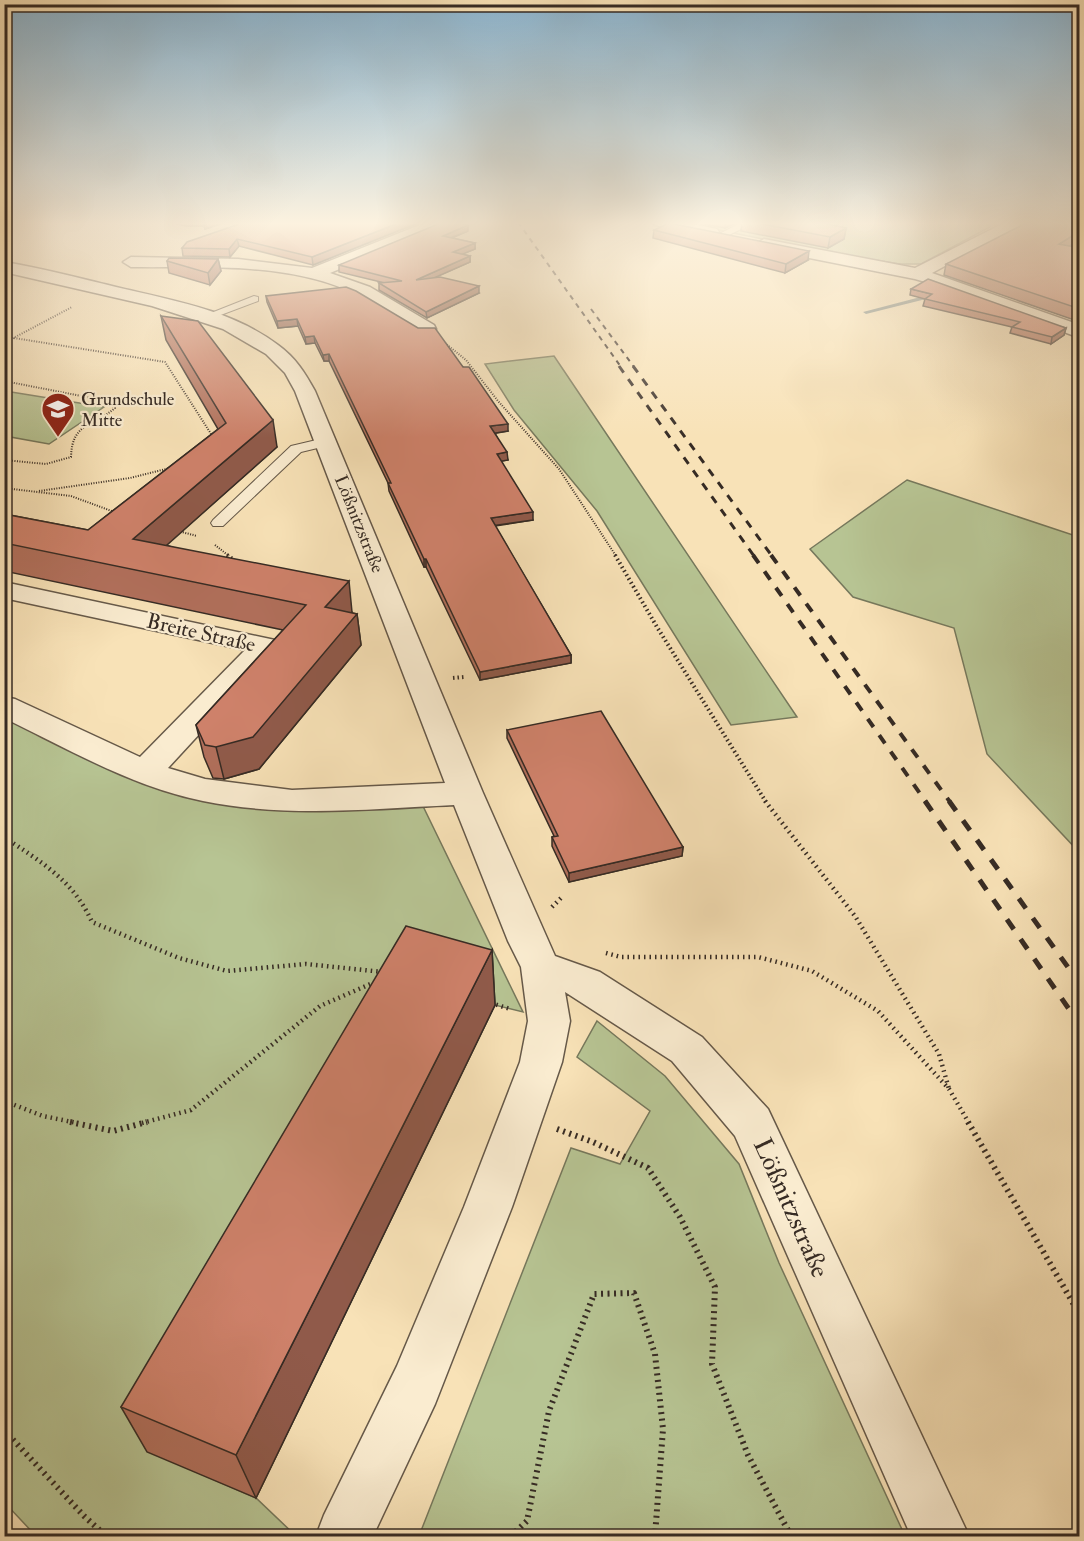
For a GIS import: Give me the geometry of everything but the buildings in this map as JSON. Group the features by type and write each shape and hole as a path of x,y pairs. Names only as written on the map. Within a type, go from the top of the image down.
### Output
{"street":[{"name":"Lößnitzstraße","path":"135,294 240,330 267,346 292,368 305,391 466,793 527,941 541,967 549,1021 542,1062 416,1385 344,1535"},
{"path":"366,294 427,329"},
{"path":"978,294 1080,332"},
{"name":"Breite Straße","path":"4,590 265,646 145,772"},
{"path":"13,717 145,772 202,790 292,801 466,793"},
{"name":"Lößnitzstraße","path":"541,967 586,983 687,1049 752,1123 940,1536"}],"lane":[{"path":"206,317 254,299"},
{"path":"218,523 296,449 325,442"}],"path":[{"path":"4,343 74,294"},
{"path":"427,329 466,360 498,401 559,469 607,540 657,627 773,814 855,916 939,1054 949,1089"},
{"path":"14,338 165,362 213,439"},
{"path":"4,381 107,401 115,408 108,415 76,431 70,457 58,464 44,466 4,460"},
{"path":"32,491 79,487 173,468"},
{"path":"4,488 71,496 110,508 126,517"},
{"path":"173,530 202,538"},
{"path":"211,543 220,547 236,562"},
{"path":"4,837 46,865 80,897 92,922 179,958 227,971 306,964 394,973"},
{"path":"601,952 621,957 758,957 812,971 878,1011 949,1089 1080,1315"},
{"path":"4,1101 43,1116 113,1131 191,1110 320,1006 384,978"},
{"path":"483,1000 549,1021"},
{"path":"522,1116 593,1142 648,1168 680,1217 715,1287 712,1364 748,1455 791,1536"},
{"path":"511,1536 527,1521 549,1411 594,1294 634,1293 655,1354 663,1429 656,1536"},
{"path":"4,1430 84,1516 106,1536"}],"green space":[{"path":"554,356 797,717 731,725 597,511 514,410 485,364"},
{"path":"4,391 104,407 49,444 5,436"},
{"path":"907,480 1079,537 1079,852 987,754 954,628 853,597 810,549"},
{"path":"4,708 203,792 419,798 523,1012 495,1005 148,1451 256,1498 296,1536 36,1536 5,1503"},
{"path":"597,1021 665,1076 739,1164 779,1263 905,1536 419,1536 571,1148 620,1164 650,1111 577,1057"}],"waterway":[{"path":"866,312 932,296"}],"railway":[{"path":"569,294 621,367"},
{"path":"591,309 634,367"},
{"path":"619,366 754,556"},
{"path":"633,366 772,556"},
{"path":"753,555 926,802"},
{"path":"771,555 950,802"},
{"path":"925,801 1080,1025"},
{"path":"949,801 1080,984"}],"place":[{"name":"Grundschule Mitte","path":"58,438"}]}
